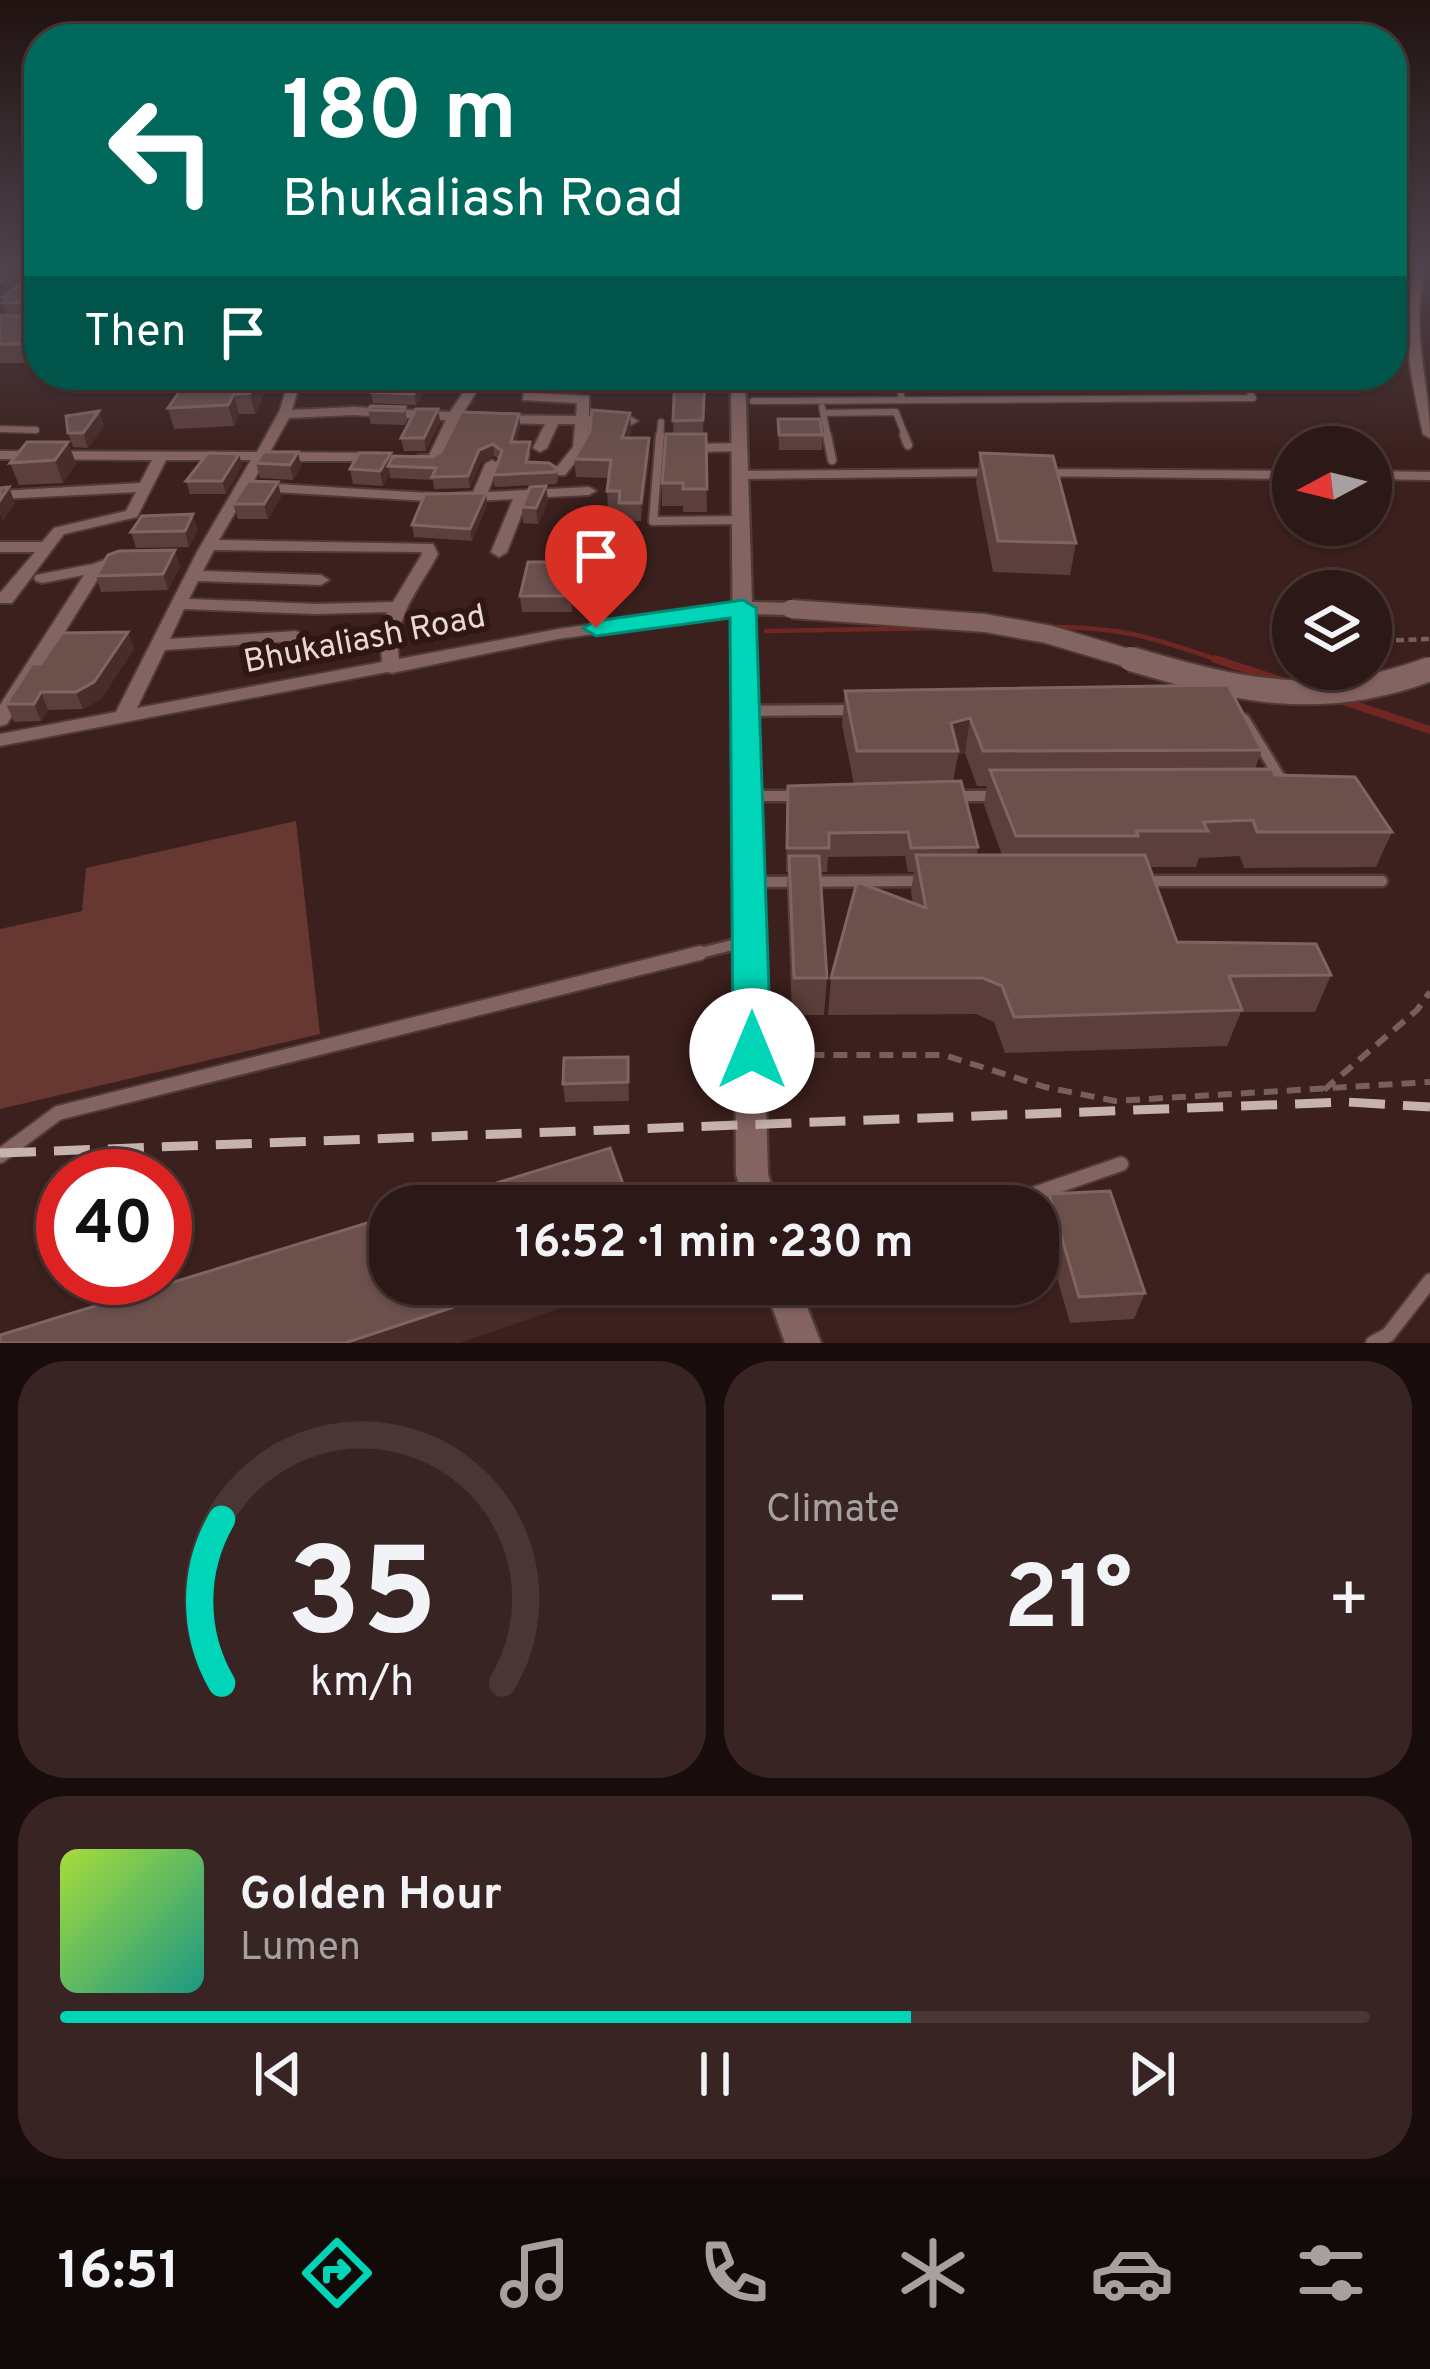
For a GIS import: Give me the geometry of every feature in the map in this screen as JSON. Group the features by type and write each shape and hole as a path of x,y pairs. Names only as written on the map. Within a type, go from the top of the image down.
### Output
{"street":[{"path":"1411,330 1430,434"},
{"path":"124,716 195,575 265,454 292,390"},
{"path":"0,455 265,454 434,460 471,390"},
{"path":"528,390 527,397 584,399 580,448 560,472"},
{"path":"738,390 755,1185"},
{"path":"285,414 352,411 631,421"},
{"path":"540,448 554,419"},
{"path":"0,598 6,599 59,531 132,514 162,454"},
{"path":"478,498 492,464"},
{"path":"740,475 1272,475"},
{"path":"1392,476 1430,476"},
{"path":"243,486 478,498 589,491"},
{"path":"0,495 147,487"},
{"path":"499,552 521,498"},
{"path":"0,547 46,547"},
{"path":"184,556 208,551 427,547 430,554 416,584 390,616 386,644 392,668"},
{"path":"42,578 141,557"},
{"path":"0,721 97,568"},
{"path":"195,575 321,580"},
{"path":"180,604 279,606 292,611 333,605 397,608"},
{"path":"743,608 1046,634 1158,670 1286,694 1370,692 1430,669"},
{"name":"Bhukaliash Road","path":"0,740 558,634 743,608"},
{"path":"160,645 296,636"},
{"path":"791,1305 803,1343"}],"lane":[{"path":"900,390 902,400"},
{"path":"753,401 1253,398 1248,390"},
{"path":"821,400 832,460"},
{"path":"823,413 896,412 908,445"},
{"path":"661,422 653,520 741,520"},
{"path":"0,429 36,430"},
{"path":"659,448 739,447"},
{"path":"745,711 875,710"},
{"path":"1226,710 1240,714 1250,726 1283,783 1282,791 1269,795"},
{"path":"747,796 819,796"},
{"path":"938,796 1009,796"},
{"path":"749,882 936,881"},
{"path":"1124,881 1382,881"},
{"path":"0,1156 58,1114 750,941"},
{"path":"1059,1185 1120,1164"},
{"path":"1373,1343 1388,1335 1430,1281"}],"path":[{"path":"1392,640 1430,639"},
{"path":"1324,1090 1417,1010 1430,992"},
{"path":"752,1010 807,1054 944,1055 1046,1088 1115,1101 1430,1082"}],"shaded area":[{"path":"296,821 320,1034 0,1109 0,929 82,911 86,868"}],"building":[{"path":"0,330 24,330 24,343 0,344"},
{"path":"181,390 251,390 234,394 228,405 168,408"},
{"path":"372,390 416,390 414,394"},
{"path":"674,390 704,390 703,420 673,421"},
{"path":"371,406 405,407 403,411 368,410"},
{"path":"416,409 438,409 424,438 401,438"},
{"path":"592,410 630,413 622,438 649,438 641,503 619,503 620,491 607,491 611,460 574,459 590,431"},
{"path":"99,411 83,433 68,433 66,416"},
{"path":"461,412 519,414 511,442 530,442 526,462 549,463 557,468 555,472 493,475 502,451 493,444 479,450 468,476 432,477 436,468 388,466 393,456 432,457 441,452"},
{"path":"778,419 820,419 822,435 779,435"},
{"path":"666,434 706,434 707,489 662,483"},
{"path":"27,442 68,442 55,460 10,463"},
{"path":"263,452 298,452 290,465 256,463"},
{"path":"208,453 239,454 222,481 186,481"},
{"path":"359,453 391,453 380,471 350,469"},
{"path":"980,453 1053,456 1076,543 998,541"},
{"path":"248,481 278,482 264,504 233,504"},
{"path":"546,486 536,508 522,507 530,487"},
{"path":"486,493 470,529 412,525 425,494"},
{"path":"193,514 185,531 131,532 142,516"},
{"path":"175,550 163,574 96,576 108,555 119,551"},
{"path":"528,562 576,562 570,596 520,596"},
{"path":"128,632 94,682 76,692 41,692 34,704 6,704 32,664 41,664 62,633"},
{"path":"1228,685 1262,750 983,751 970,718 951,723 958,751 857,751 845,691"},
{"path":"1272,769 1275,775 1355,777 1392,832 1257,832 1253,820 1203,822 1208,831 1136,831 1138,836 1016,836 990,770"},
{"path":"961,781 978,847 911,848 908,832 829,833 829,848 787,848 788,786"},
{"path":"916,855 1145,855 1177,942 1316,944 1331,975 1229,976 1242,1010 1014,1017 1002,986 983,978 831,978 857,882 926,908"},
{"path":"789,856 819,856 827,978 794,978"},
{"path":"628,1057 628,1082 563,1084 564,1058"},
{"path":"610,1148 623,1185 490,1185"},
{"path":"1110,1191 1145,1293 1079,1297 1059,1228 1059,1194"},
{"path":"369,1222 369,1305 460,1305 345,1343 0,1343 0,1335 98,1305 192,1305 192,1276"}],"waterway":[{"path":"1046,627 1137,635 1220,661"},
{"path":"766,631 942,628"},
{"path":"1215,659 1220,661"},
{"path":"1220,661 1272,678"},
{"path":"1340,700 1430,730"}],"railway":[{"path":"0,1153 1347,1102 1430,1107"}],"route":[{"path":"596,628 743,608 752,1051"}]}
